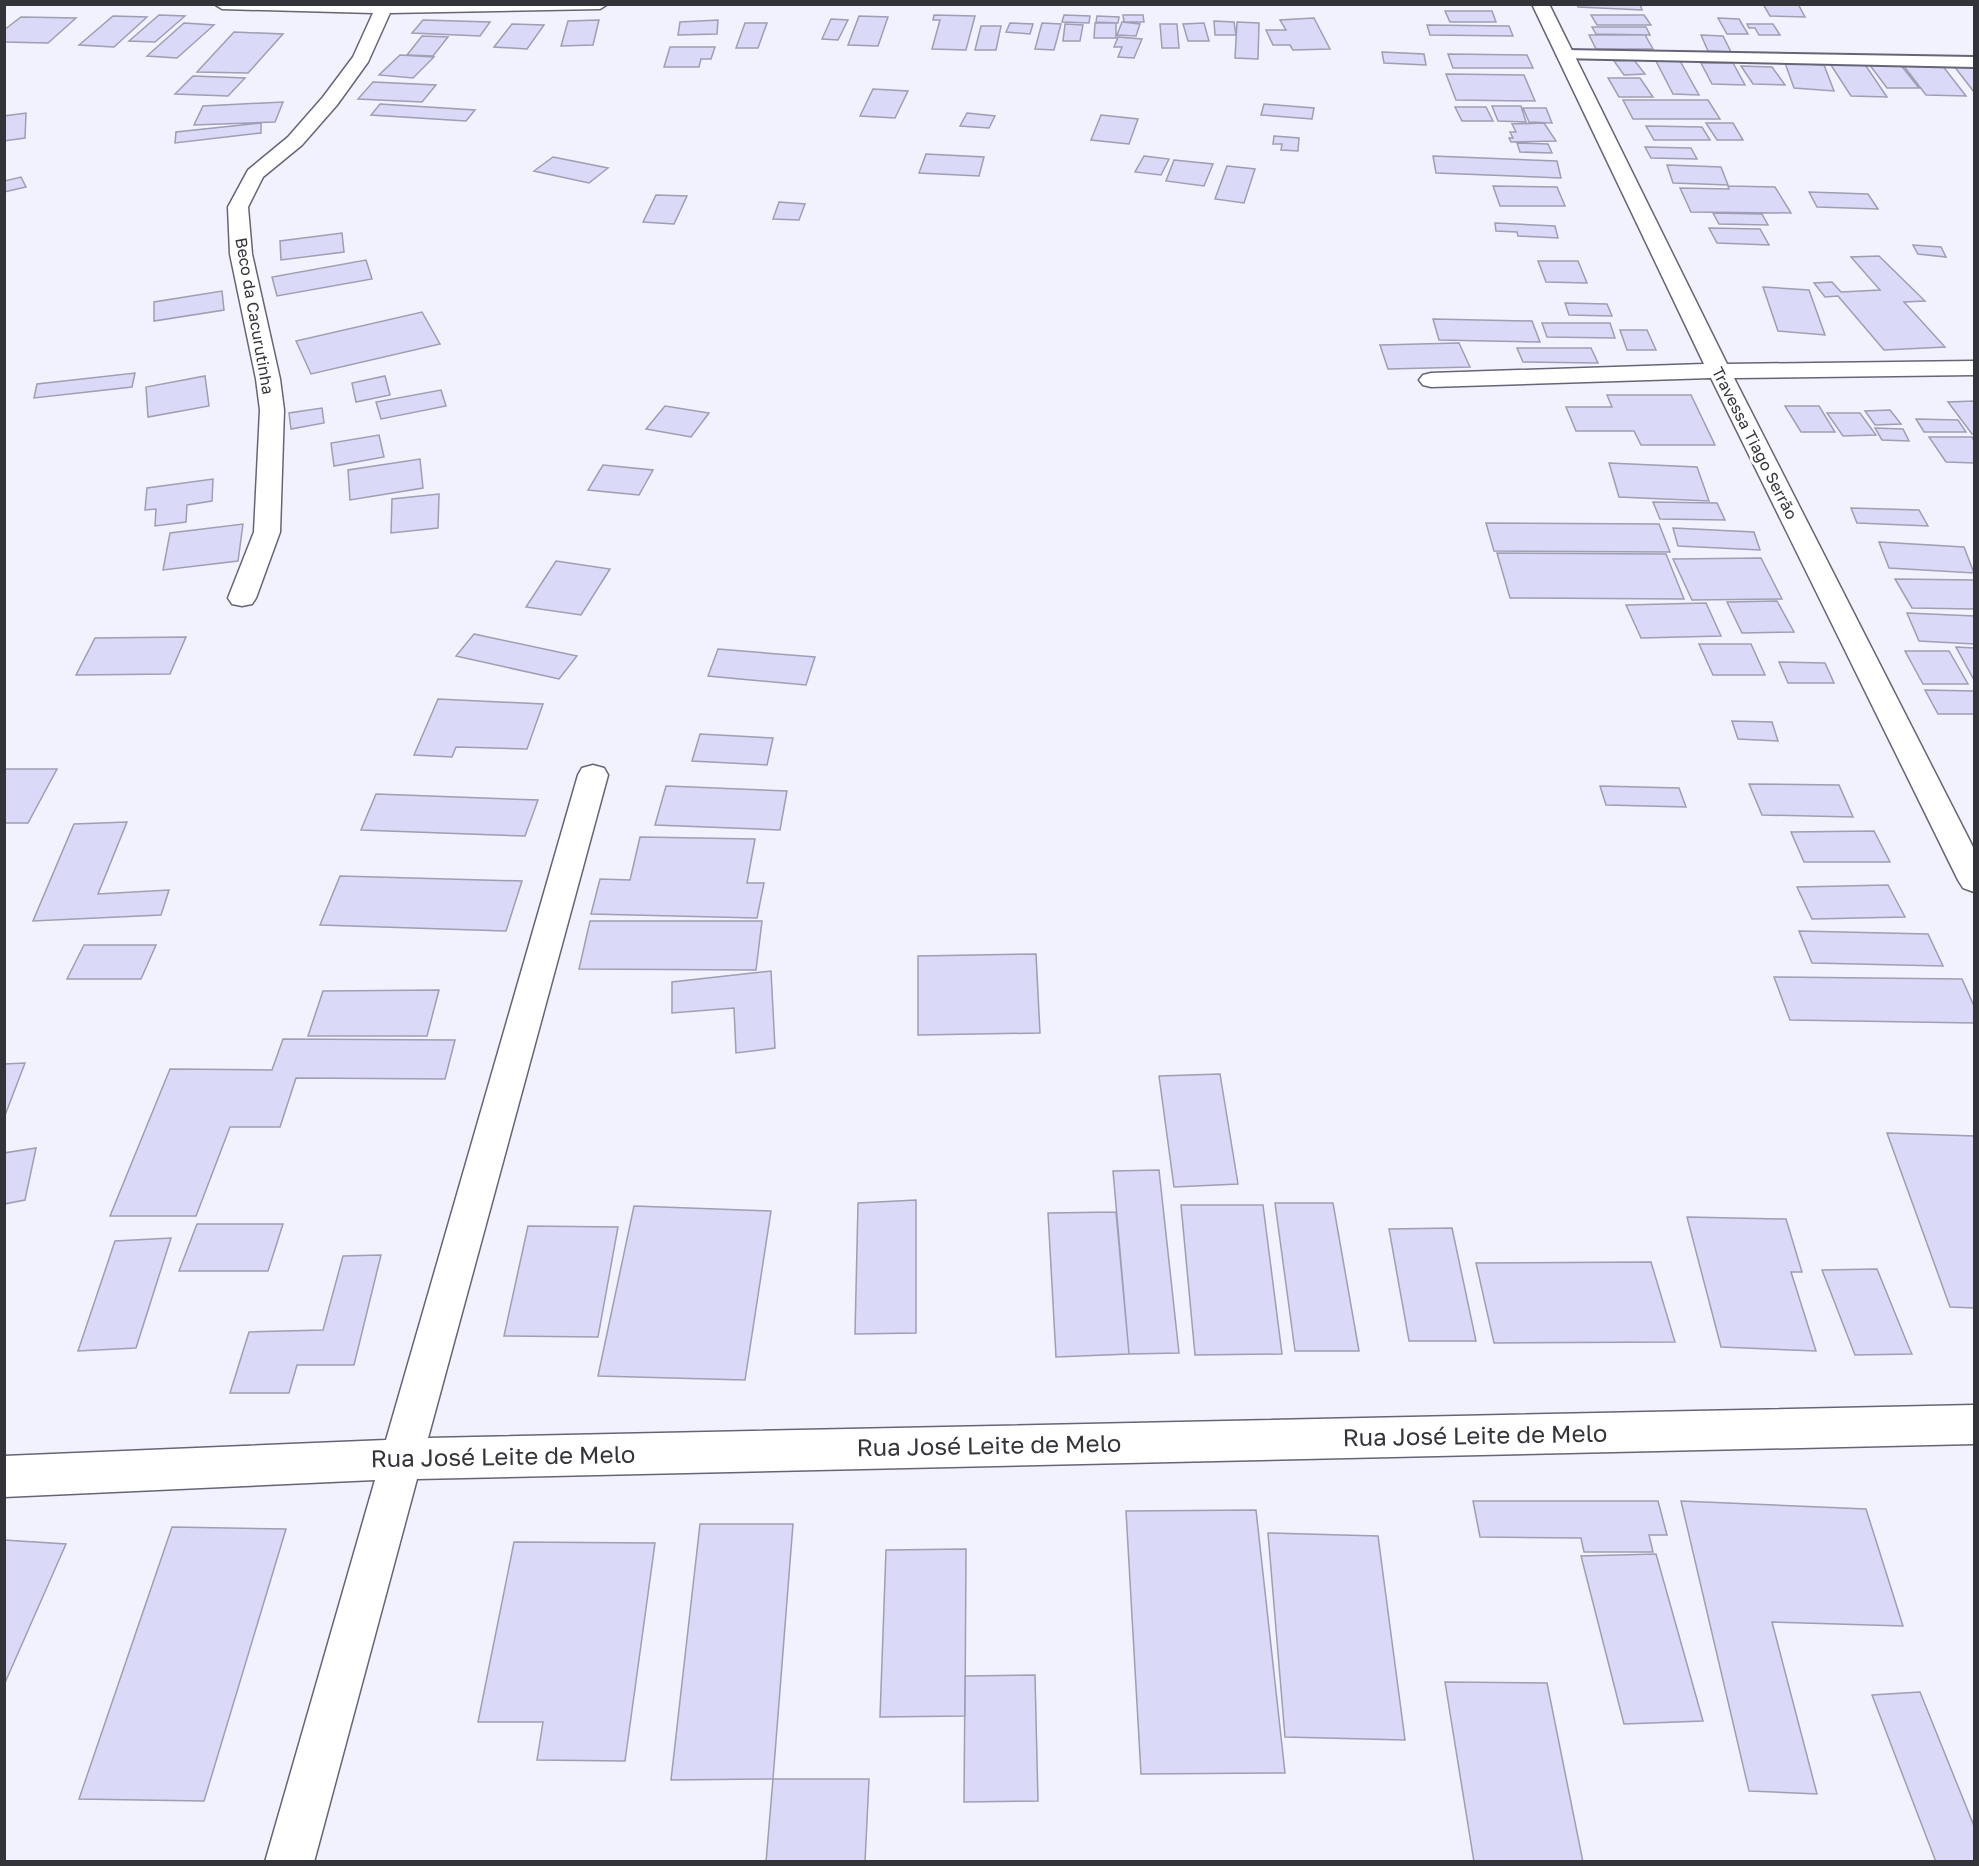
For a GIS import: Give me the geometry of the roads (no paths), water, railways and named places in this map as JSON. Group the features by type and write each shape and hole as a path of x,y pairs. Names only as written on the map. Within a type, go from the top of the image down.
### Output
{"street":[{"path":"222,4 384,8 600,4"},
{"name":"Travessa Tiago Serrão","path":"1540,4 1719,371 1974,880"},
{"name":"Beco da Cacurutinha","path":"242,598 267,532 272,410 268,378 240,254 238,207 255,174 295,141 330,101 362,58 384,8"},
{"path":"1431,380 1719,371 1974,368"},
{"path":"289,1862 593,775"},
{"name":"Rua José Leite de Melo","path":"4,1478 402,1459 1974,1425"}],"lane":[{"path":"1565,55 1974,62"}]}
